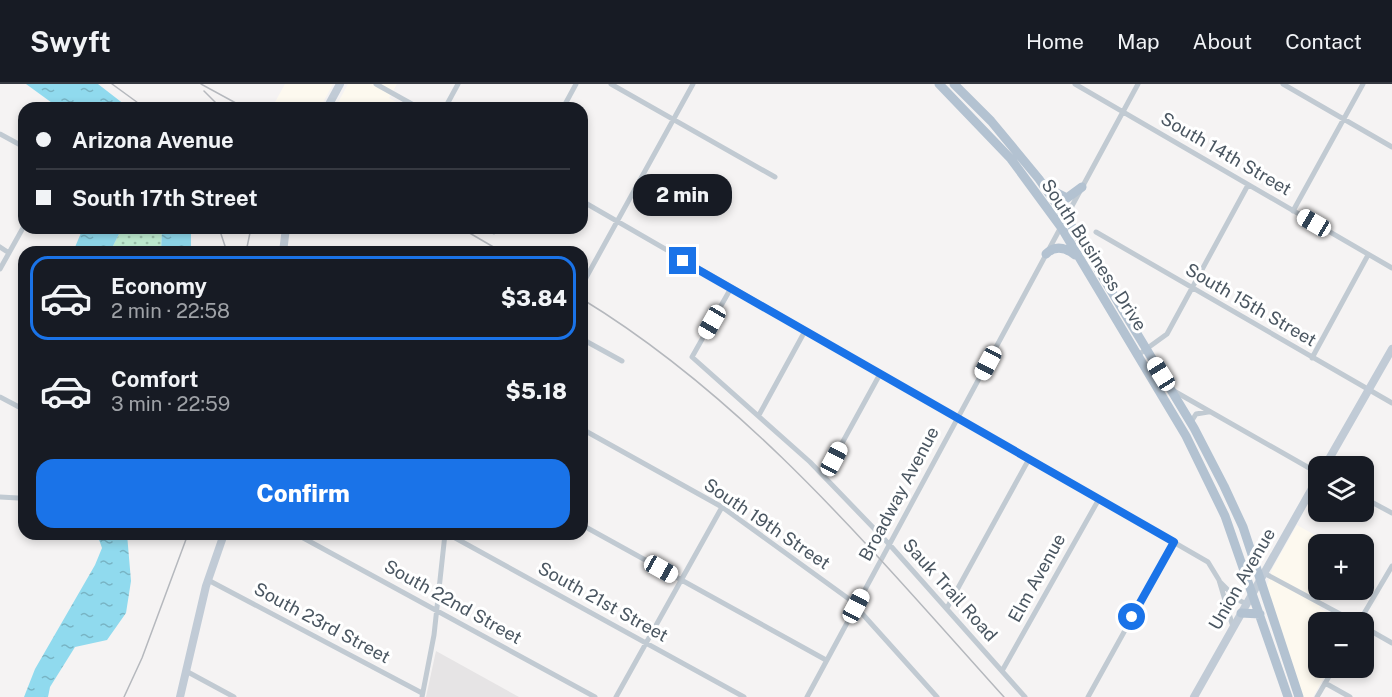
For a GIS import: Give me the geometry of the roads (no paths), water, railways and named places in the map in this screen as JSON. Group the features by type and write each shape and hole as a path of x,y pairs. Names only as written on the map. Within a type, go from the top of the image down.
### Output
{"main road":[{"name":"South Business Drive","path":"939,84 1011,159 1060,227 1202,465 1225,516 1288,697"},
{"name":"South Business Drive","path":"954,84 991,121 1043,184 1066,217 1172,390 1235,510 1262,577 1299,697"},
{"path":"1043,184 1062,198 1071,197 1082,187"},
{"path":"1046,254 1054,248 1061,247 1080,259"},
{"path":"1241,613 1260,614"}],"street":[{"path":"330,102 340,84"},
{"path":"376,84 408,102"},
{"path":"448,102 458,84"},
{"path":"566,102 576,84"},
{"path":"611,84 776,177"},
{"path":"588,274 693,84"},
{"name":"South 14th Street","path":"1075,84 1392,268"},
{"name":"Broadway Avenue","path":"807,697 1138,84"},
{"path":"1283,84 1392,147"},
{"path":"1293,210 1363,84"},
{"path":"0,134 18,144"},
{"path":"1138,355 1167,334 1248,185"},
{"path":"588,205 1174,542 1210,565 1219,580 1238,600 1247,603"},
{"name":"South 15th Street","path":"1096,232 1392,403"},
{"path":"0,269 20,234"},
{"path":"0,247 9,253"},
{"path":"1312,358 1368,255"},
{"name":"Sauk Trail Road","path":"731,288 692,357 824,476 889,544 1025,697"},
{"path":"759,415 805,331"},
{"path":"588,342 622,361"},
{"path":"1331,456 1392,349"},
{"path":"824,476 880,374"},
{"path":"1172,390 1308,467"},
{"path":"0,397 18,406"},
{"path":"1191,424 1196,414 1208,412"},
{"name":"South 19th Street","path":"588,432 722,507 856,606 937,697"},
{"path":"947,608 1029,459"},
{"name":"Union Avenue","path":"1194,697 1308,496"},
{"path":"0,497 18,498"},
{"name":"Elm Avenue","path":"1002,671 1099,499"},
{"path":"1374,503 1392,513"},
{"path":"616,697 722,507"},
{"path":"588,528 826,660"},
{"path":"180,697 208,580 222,540"},
{"name":"South 22nd Street","path":"307,540 595,697"},
{"path":"422,695 437,609 445,540"},
{"name":"South 21st Street","path":"457,540 744,697"},
{"path":"1088,697 1174,542"},
{"path":"1363,612 1392,566"},
{"path":"1262,577 1336,612"},
{"name":"South 23rd Street","path":"208,580 422,695"},
{"path":"1219,580 1233,627"},
{"path":"1374,633 1392,643"},
{"path":"186,671 234,697"},
{"path":"1317,697 1328,678"},
{"path":"1325,683 1350,697"}],"water":[{"path":"26,84 98,84 121,102 51,102"},
{"path":"80,234 119,234 113,246 76,246"},
{"path":"162,234 191,234 191,246 161,246"},
{"path":"99,540 128,540 131,581 126,613 107,640 75,647 50,687 48,697 24,697 35,669 95,565 102,548"}],"railway":[{"path":"112,84 137,102"},
{"path":"201,84 234,102"},
{"path":"204,91 215,102"},
{"path":"221,234 225,246"},
{"path":"247,246 250,234"},
{"path":"471,234 492,246"},
{"path":"588,303 643,339 700,384 807,482 1004,697"},
{"path":"124,697 142,658 186,540"}]}
